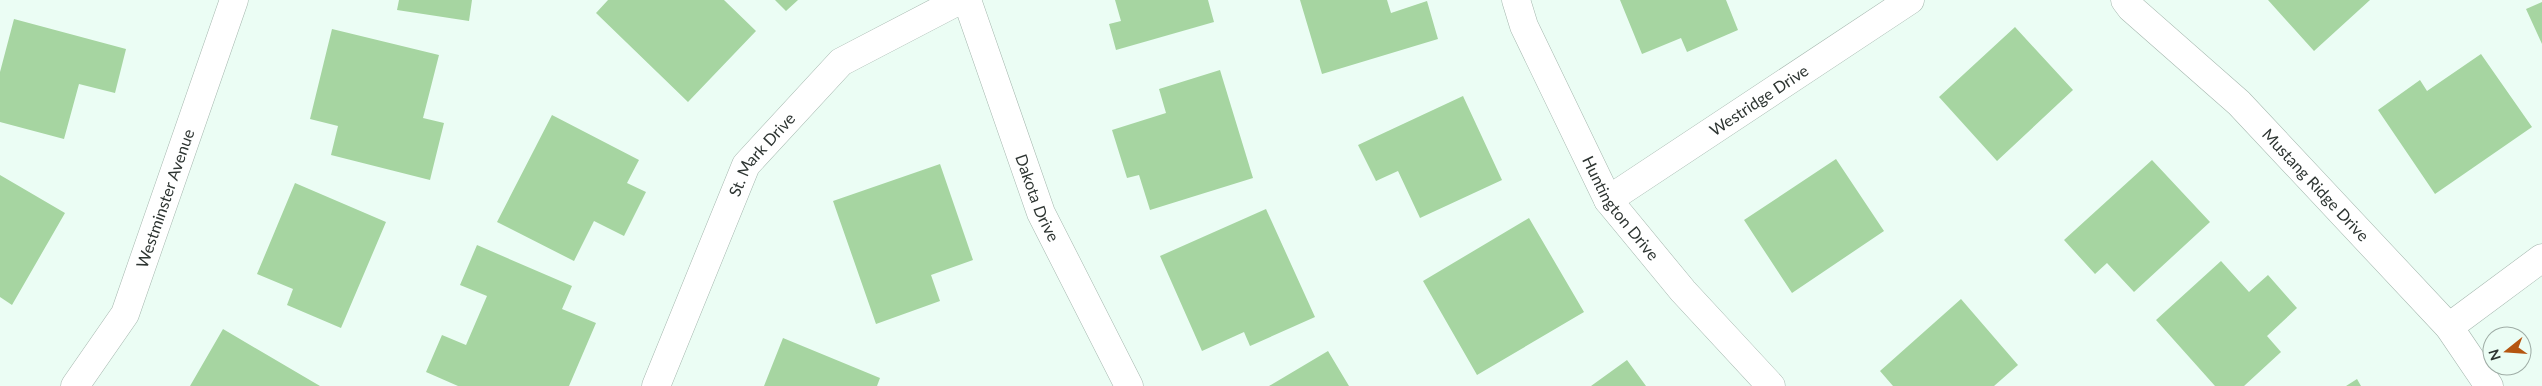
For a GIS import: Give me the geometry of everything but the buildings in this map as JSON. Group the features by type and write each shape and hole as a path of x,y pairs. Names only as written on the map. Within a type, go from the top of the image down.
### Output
{"street":[{"name":"Westminster Avenue","path":"75,386 125,314 234,0"},
{"name":"St. Mark Drive","path":"656,386 746,165 841,62 960,0"},
{"name":"Dakota Drive","path":"967,0 1041,213 1129,386"},
{"name":"Huntington Drive","path":"1516,0 1524,26 1608,200 1683,291 1771,386"},
{"name":"Westridge Drive","path":"1608,200 1910,0"},
{"name":"Mustang Ridge Drive","path":"2125,0 2131,8 2239,103 2448,327 2489,386"},
{"path":"2448,327 2542,258"}]}
